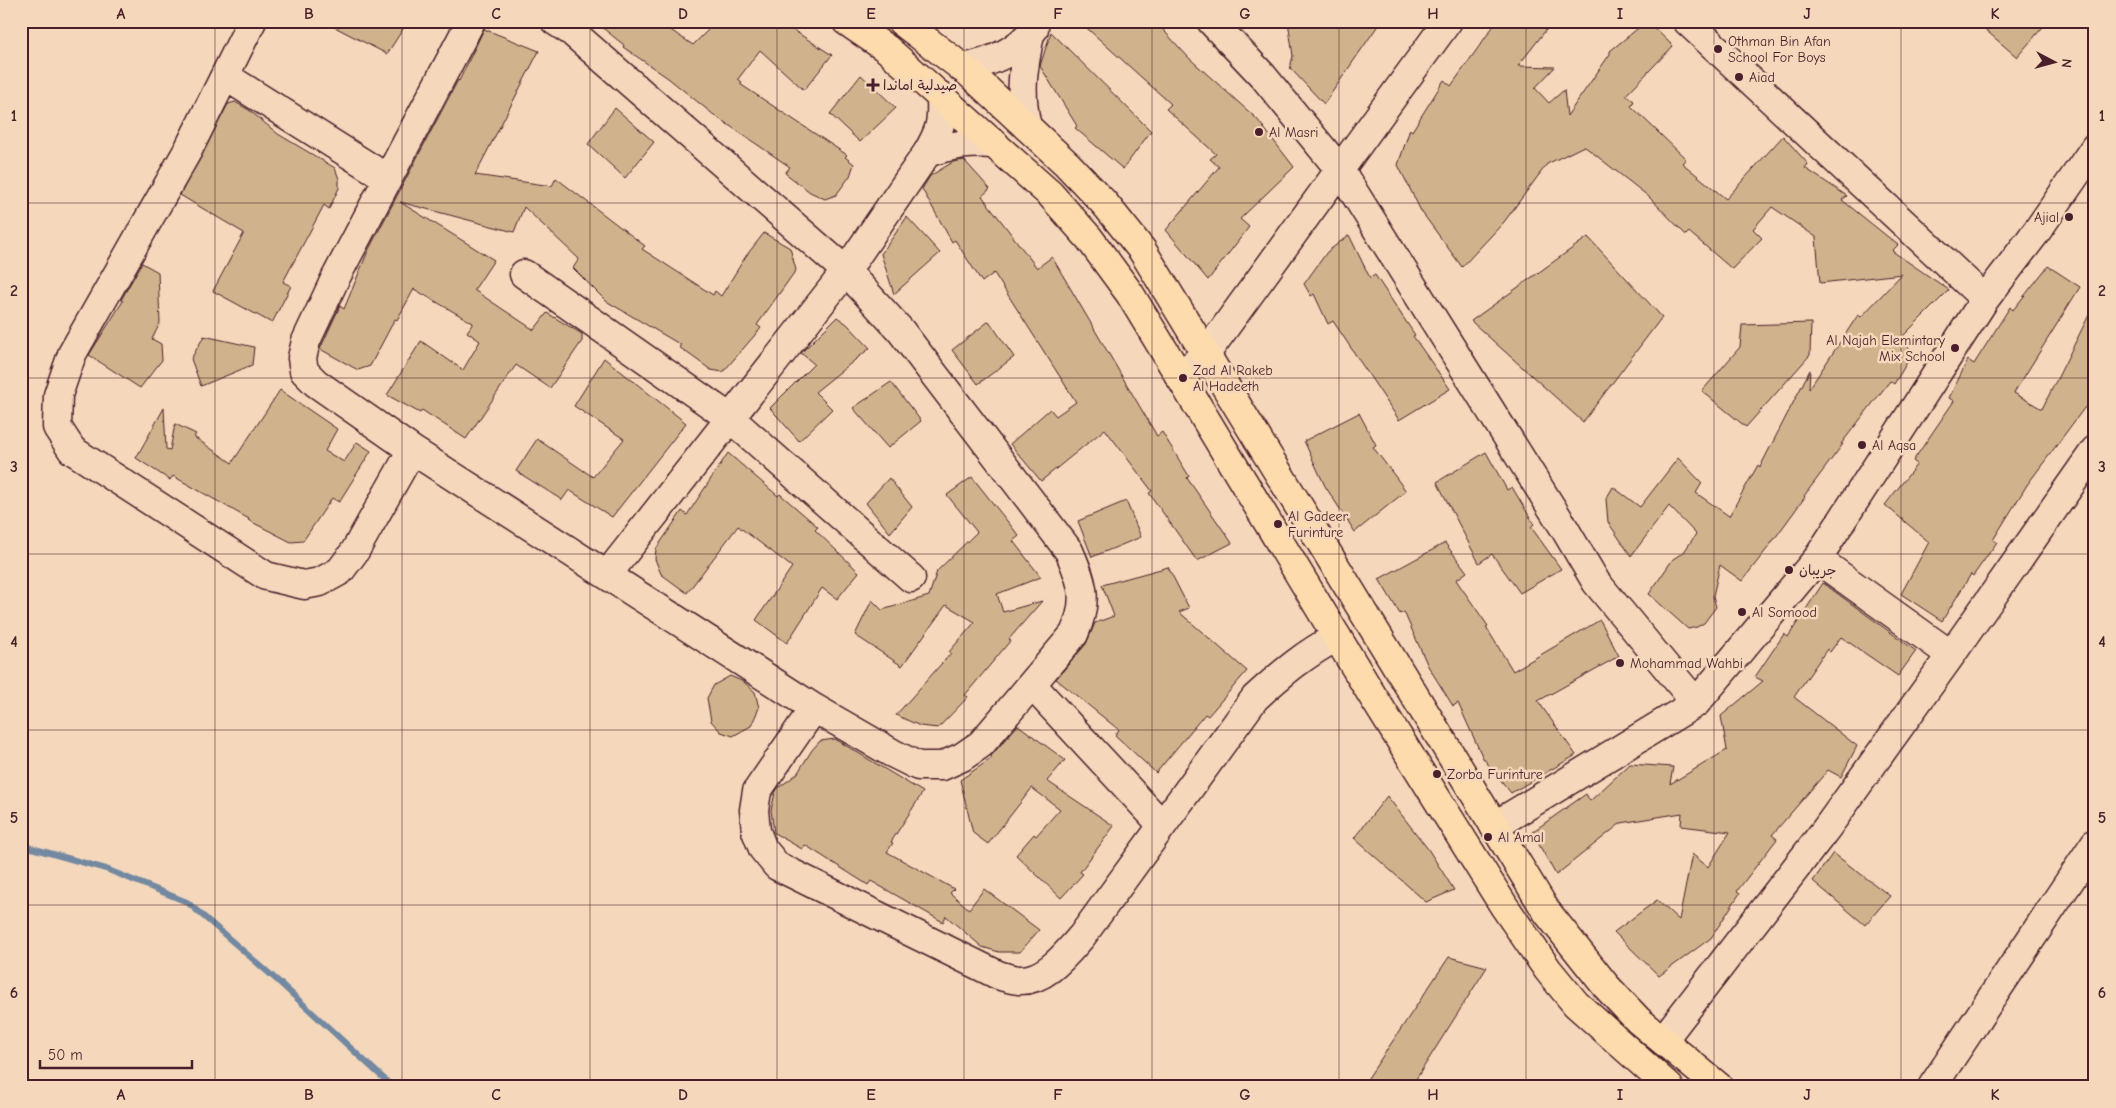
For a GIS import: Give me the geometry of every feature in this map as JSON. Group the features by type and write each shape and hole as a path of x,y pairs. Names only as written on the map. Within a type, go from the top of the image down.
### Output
{"main road":[{"path":"846,21 887,49 995,144 1050,194 1089,238 1130,294 1337,637 1504,906 1548,970 1576,1004 1669,1087"},
{"path":"901,21 962,68 1027,127 1105,204 1142,250 1547,912 1573,947 1625,1006 1719,1087"}],"street":[{"path":"252,21 188,150 72,354 58,395 57,426 72,450 266,576 304,586 320,582 340,571 355,551 412,450"},
{"path":"471,21 335,279 306,341 302,358 304,371 316,383 412,450 814,708 918,766 942,766 962,757 980,744 1074,634 1082,616 1083,597 1079,576 1069,551 901,331 846,271 572,32 555,21"},
{"path":"1211,21 1263,76 1340,170 1563,526 1596,582 1696,702"},
{"path":"1180,376 1206,355 1448,21"},
{"path":"1687,21 1985,299"},
{"path":"962,68 984,64 1002,56 1035,28"},
{"path":"1027,127 1022,104 1022,86 1035,28"},
{"path":"225,76 387,178"},
{"path":"606,575 846,271 939,133 942,121 940,96"},
{"path":"927,153 957,144 973,142 995,144"},
{"path":"1494,826 1696,702 1817,559 1985,299 2037,231 2095,147"},
{"path":"524,274 730,418 911,578"},
{"path":"1663,1040 1826,829 2095,450"},
{"path":"1817,559 1951,655"},
{"path":"814,708 757,791 754,810 756,831 764,849 777,866 998,975 1019,980 1037,976 1058,963 1082,936 1255,698 1284,671 1314,649 1337,637"},
{"path":"1032,685 1162,826"},
{"path":"1932,1087 2095,843"}],"building":[{"path":"323,21 408,21 387,54"},
{"path":"594,21 657,21 693,45 717,21 779,21 832,55 804,90 760,50 738,79 742,82 740,84 847,155 845,157 854,164 850,176 836,195 825,199 810,192 785,173 790,167 714,115 668,78 623,47 624,45"},
{"path":"1079,21 1155,21 1189,58 1257,119 1294,167 1240,219 1249,227 1208,280 1166,230 1219,167 1210,159 1216,154 1166,109 1171,104"},
{"path":"1288,21 1381,21 1324,104 1290,68 1293,56"},
{"path":"1497,21 1553,21 1518,66 1555,67 1535,88 1549,103 1564,90 1567,116 1610,54 1610,51 1647,21 1673,46 1626,95 1634,101 1631,106 1686,159 1682,163 1726,199 1783,136 1808,164 1805,168 1847,196 1842,200 1898,245 1892,251 1949,290 1898,341 1914,351 1894,384 1890,381 1841,444 1843,444 1742,581 1720,565 1713,596 1716,607 1704,623 1697,627 1688,629 1649,594 1673,559 1684,552 1696,534 1669,506 1631,556 1608,522 1606,499 1613,487 1640,507 1678,458 1702,483 1696,493 1729,516 1758,465 1760,467 1810,370 1809,389 1858,315 1861,317 1902,274 1820,283 1816,237 1772,207 1753,229 1762,238 1732,269 1689,232 1686,235 1648,196 1584,146 1547,164 1504,222 1462,267 1421,211 1398,165 1410,129 1412,131 1444,80 1451,86"},
{"path":"1975,21 2048,21 2017,57"},
{"path":"484,29 539,51 475,175 552,186 556,178 645,246 642,249 713,295 715,291 721,296 746,256 764,233 790,248 796,270 757,325 761,328 723,372 711,370 679,347 681,345 606,301 573,268 579,259 524,207 514,232 400,202 494,260 474,290 534,330 547,313 582,334 582,341 550,388 516,365 466,439 422,410 420,413 387,395 421,341 463,370 480,341 467,332 473,323 414,289 397,320 395,319 370,366 358,370 320,349 340,306 344,309 368,251 459,81"},
{"path":"1051,32 1151,131 1123,169 1075,128 1077,126 1040,66"},
{"path":"861,75 896,108 860,142 830,114"},
{"path":"235,102 249,110 278,134 335,168 339,179 339,188 329,209 324,205 283,282 291,286 272,323 213,291 244,233 180,195 228,104"},
{"path":"615,108 654,142 625,178 588,144"},
{"path":"964,160 990,189 982,196 1037,268 1052,257 1157,436 1162,432 1189,476 1187,478 1232,543 1197,561 1149,493 1152,491 1105,429 1041,481 1010,444 1050,409 1056,416 1076,402 994,273 982,282 955,240 952,242 922,189 930,176 953,162"},
{"path":"907,217 940,253 894,294 881,254"},
{"path":"1349,235 1370,278 1375,275 1415,335 1413,336 1450,389 1399,420 1333,321 1328,324 1314,294 1311,296 1304,284 1327,252"},
{"path":"1588,237 1662,317 1583,422 1471,321"},
{"path":"142,263 158,272 160,323 152,339 161,344 162,360 140,388 89,355 123,301 121,300"},
{"path":"2048,266 2080,287 2014,393 2042,409 2095,303 2095,401 2088,409 2085,407 2027,485 1993,540 1997,542 1973,576 1971,574 1942,621 1901,594 1929,542 1885,505 1917,464 1913,461 1954,401 1949,398 1968,360 1974,364 2010,307 2013,310"},
{"path":"837,317 847,324 870,348 815,392 832,409 799,441 770,408 814,364 801,353"},
{"path":"989,321 1014,357 978,384 952,350"},
{"path":"1811,323 1810,355 1746,427 1702,391 1740,347 1742,325"},
{"path":"204,336 254,347 252,365 201,386 191,359"},
{"path":"604,358 686,423 612,517 569,490 562,500 516,471 537,439 593,477 624,439 574,406"},
{"path":"891,382 921,421 888,448 853,408"},
{"path":"280,390 337,429 325,451 344,462 357,442 371,451 339,502 332,498 303,541 291,542 248,520 173,476 170,480 136,458 164,408 166,449 170,450 175,424 196,434 194,437 232,463"},
{"path":"1359,413 1376,445 1373,447 1406,491 1355,532 1325,486 1304,441"},
{"path":"1486,452 1507,490 1512,487 1534,524 1531,527 1561,569 1520,593 1492,554 1479,563 1437,482"},
{"path":"728,453 818,527 815,530 859,572 837,599 822,588 787,643 756,620 792,567 738,526 687,593 661,574 655,559 656,549 682,511 687,515"},
{"path":"972,477 1019,536 1013,541 1041,577 997,594 1003,612 1042,601 965,695 968,697 938,728 920,726 896,715 951,653 949,652 975,622 946,605 902,666 855,635 872,600 882,610 929,596 937,571 977,532 947,495"},
{"path":"889,478 912,507 890,533 866,503"},
{"path":"1126,501 1141,537 1092,557 1078,521"},
{"path":"1445,543 1467,572 1456,580 1488,626 1486,627 1513,671 1600,620 1619,656 1538,701 1576,755 1511,793 1483,758 1458,703 1453,706 1428,666 1404,612 1400,614 1379,579"},
{"path":"1168,567 1189,608 1179,612 1247,671 1208,716 1205,714 1156,773 1115,735 1119,730 1056,679 1086,644 1095,623 1114,616 1102,585"},
{"path":"1823,583 1916,651 1898,676 1841,637 1830,652 1827,649 1794,697 1857,746 1841,777 1828,770 1772,835 1777,839 1737,891 1740,893 1711,938 1659,976 1614,932 1657,900 1679,920 1692,854 1708,867 1730,832 1681,826 1682,813 1621,823 1556,875 1532,832 1586,794 1590,801 1630,764 1673,767 1670,784 1727,750 1721,716 1763,681 1755,677 1784,634 1788,637"},
{"path":"730,676 744,682 755,692 759,708 751,726 733,736 721,732 711,721 707,698 714,685"},
{"path":"1018,725 1065,760 1047,781 1114,826 1080,872 1083,874 1061,898 1016,855 1034,834 1036,836 1060,809 1032,788 988,844 973,833 960,780 992,758 991,756"},
{"path":"835,739 923,792 891,842 893,843 887,852 954,889 950,893 969,909 984,889 1039,930 1020,952 999,952 982,947 946,916 943,922 871,881 868,885 805,845 802,849 774,833 771,810 778,788 797,774 820,741"},
{"path":"1387,796 1428,849 1454,890 1426,902 1354,838"},
{"path":"1833,853 1890,896 1865,925 1813,881"},
{"path":"1449,957 1487,967 1411,1087 1362,1087"}],"waterway":[{"path":"21,845 106,869 187,902 278,981 393,1087"}],"place":[{"name":"Othman Bin Afan School For Boys","path":"1718,49"},
{"name":"Aiad","path":"1739,77"},
{"name":"صيدلية اماندا","path":"873,85"},
{"name":"Al Masri","path":"1259,132"},
{"name":"Ajial","path":"2069,217"},
{"name":"Al Najah Elemintary Mix School","path":"1955,348"},
{"name":"Zad Al Rakeb Al Hadeeth","path":"1183,378"},
{"name":"Al Aqsa","path":"1862,445"},
{"name":"Al Gadeer Furinture","path":"1278,524"},
{"name":"جريبان","path":"1789,570"},
{"name":"Al Somood","path":"1742,612"},
{"name":"Mohammad Wahbi","path":"1620,663"},
{"name":"Zorba Furinture","path":"1437,774"},
{"name":"Al Amal","path":"1488,837"}]}
